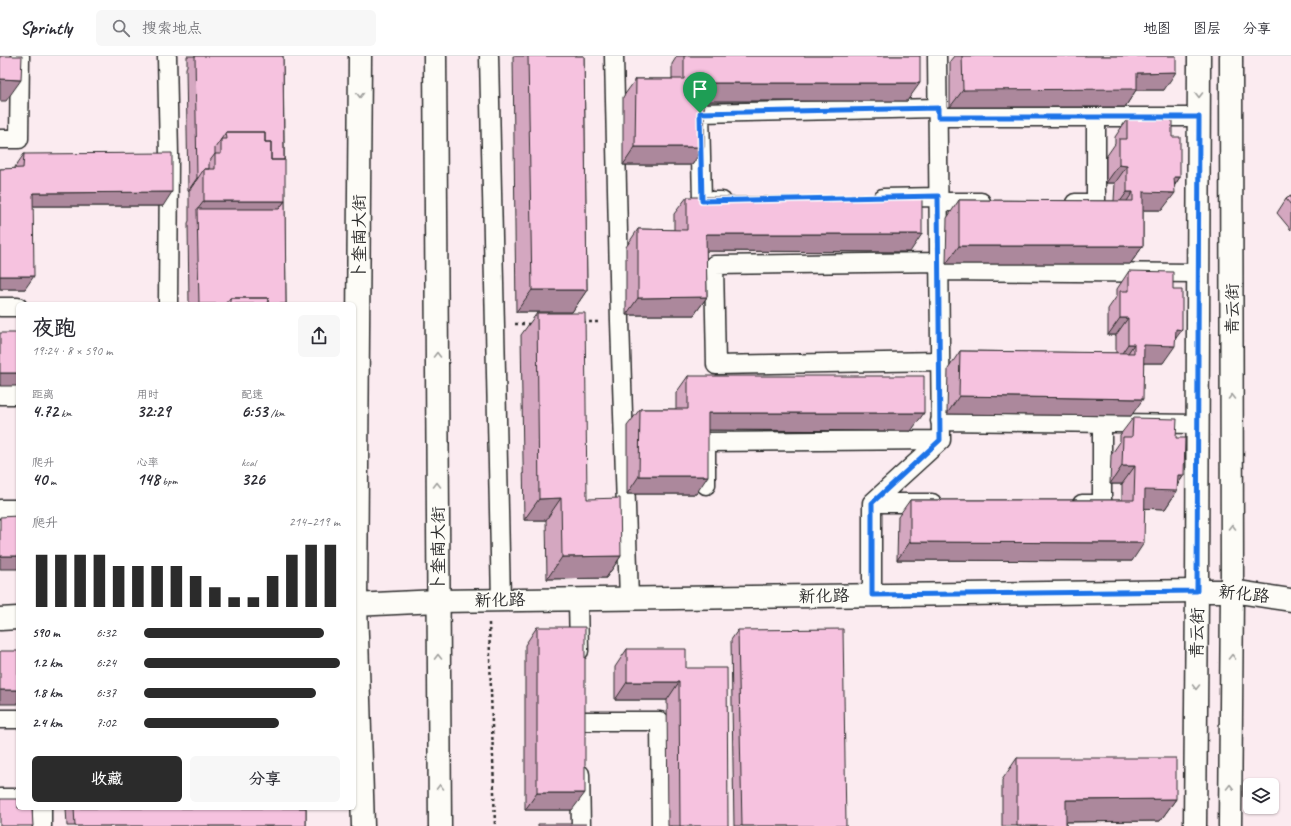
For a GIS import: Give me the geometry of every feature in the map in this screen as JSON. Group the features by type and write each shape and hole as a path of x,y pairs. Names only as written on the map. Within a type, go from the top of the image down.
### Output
{"main road":[{"name":"卜奎南大街","path":"356,495 360,56"},
{"name":"卜奎南大街","path":"435,56 440,826"},
{"name":"青云街","path":"1195,826 1199,56"},
{"name":"青云街","path":"1230,826 1232,591 1231,56"},
{"name":"新化路","path":"356,605 495,600 1197,591 1232,591 1291,600"},
{"path":"0,619 16,618"},
{"name":"卜奎南大街","path":"356,633 363,826"}],"street":[{"path":"0,139 19,138 20,56"},
{"path":"167,56 169,156 168,302"},
{"path":"489,56 495,600"},
{"path":"614,56 620,321 629,598"},
{"path":"872,595 872,503 940,440 937,56"},
{"path":"741,200 702,201 700,113 938,113 1096,117 1199,117"},
{"path":"1057,202 1096,203 1096,117"},
{"path":"867,198 938,199 994,202"},
{"path":"940,361 716,364 714,265 939,267 1198,273"},
{"path":"0,307 16,307"},
{"path":"0,395 16,395"},
{"path":"940,420 1198,424"},
{"path":"1062,504 1102,504 1102,423"},
{"path":"706,485 706,442 940,440"},
{"path":"872,503 951,503"},
{"path":"0,509 16,509"},
{"path":"578,600 579,668"},
{"path":"0,719 16,719"},
{"path":"579,721 660,721 661,826"},
{"path":"580,759 580,826"},
{"path":"0,798 16,798"},
{"path":"42,810 42,826"}],"path":[{"path":"576,322 620,321"},
{"path":"532,324 539,324"},
{"path":"495,600 495,826"}],"building":[{"path":"0,56 22,56 21,80 0,79"},
{"path":"195,56 283,56 284,160 271,160 271,142 265,142 265,132 226,132 215,148 215,154 209,162 209,169 204,169 197,178"},
{"path":"528,56 584,56 587,290 532,290"},
{"path":"684,56 920,56 920,83 704,83 704,147 635,147 636,79 684,79"},
{"path":"962,56 1176,56 1176,72 1137,73 1137,89 963,90"},
{"path":"1127,119 1172,119 1172,137 1180,137 1180,177 1174,177 1175,193 1143,192 1143,246 959,246 959,200 1133,201 1133,192 1127,192 1127,166 1119,165 1119,139 1127,139"},
{"path":"226,132 265,132 265,142 271,142 271,160 285,160 285,201 204,201 204,169 215,169 215,154 221,154 221,139 227,139"},
{"path":"172,153 172,192 33,193 34,276 0,276 0,169 23,168 24,154"},
{"path":"1291,196 1291,205 1286,199"},
{"path":"687,197 922,197 922,234 706,234 707,297 638,298 638,229 687,230"},
{"path":"285,201 286,302 268,302 268,298 230,298 227,302 199,302 197,209 279,209"},
{"path":"1129,271 1173,272 1173,290 1182,290 1182,330 1176,329 1175,346 1144,345 1143,399 959,396 960,351 1134,353 1134,344 1128,344 1128,318 1120,318 1120,291 1129,291"},
{"path":"230,298 268,298 268,302 230,302"},
{"path":"537,313 585,313 587,499 620,498 621,556 562,557 561,498 539,499"},
{"path":"0,333 16,333 16,373 0,373"},
{"path":"688,376 924,376 924,413 708,413 708,476 639,476 640,409 688,409"},
{"path":"1133,418 1177,419 1176,438 1185,438 1184,475 1178,475 1177,491 1145,490 1144,543 910,542 910,500 1134,500 1135,466 1122,466 1123,437 1132,437"},
{"path":"16,516 16,556 0,556 0,517"},
{"path":"537,627 585,627 585,793 537,793"},
{"path":"843,629 846,826 742,826 738,630"},
{"path":"627,649 686,649 686,668 727,668 728,826 680,826 679,682 627,682"},
{"path":"0,651 16,651 16,690 0,690"},
{"path":"1017,758 1176,758 1176,799 1066,800 1066,826 1017,826"},
{"path":"0,799 16,799 16,810 32,810 33,826 0,826"},
{"path":"74,810 306,810 306,826 75,826"},
{"path":"538,824 586,824 586,826 538,826"}],"route":[{"path":"938,108 938,117 1199,117 1197,591 872,595 872,503 940,440 938,196 702,201 700,113 938,108"}]}
